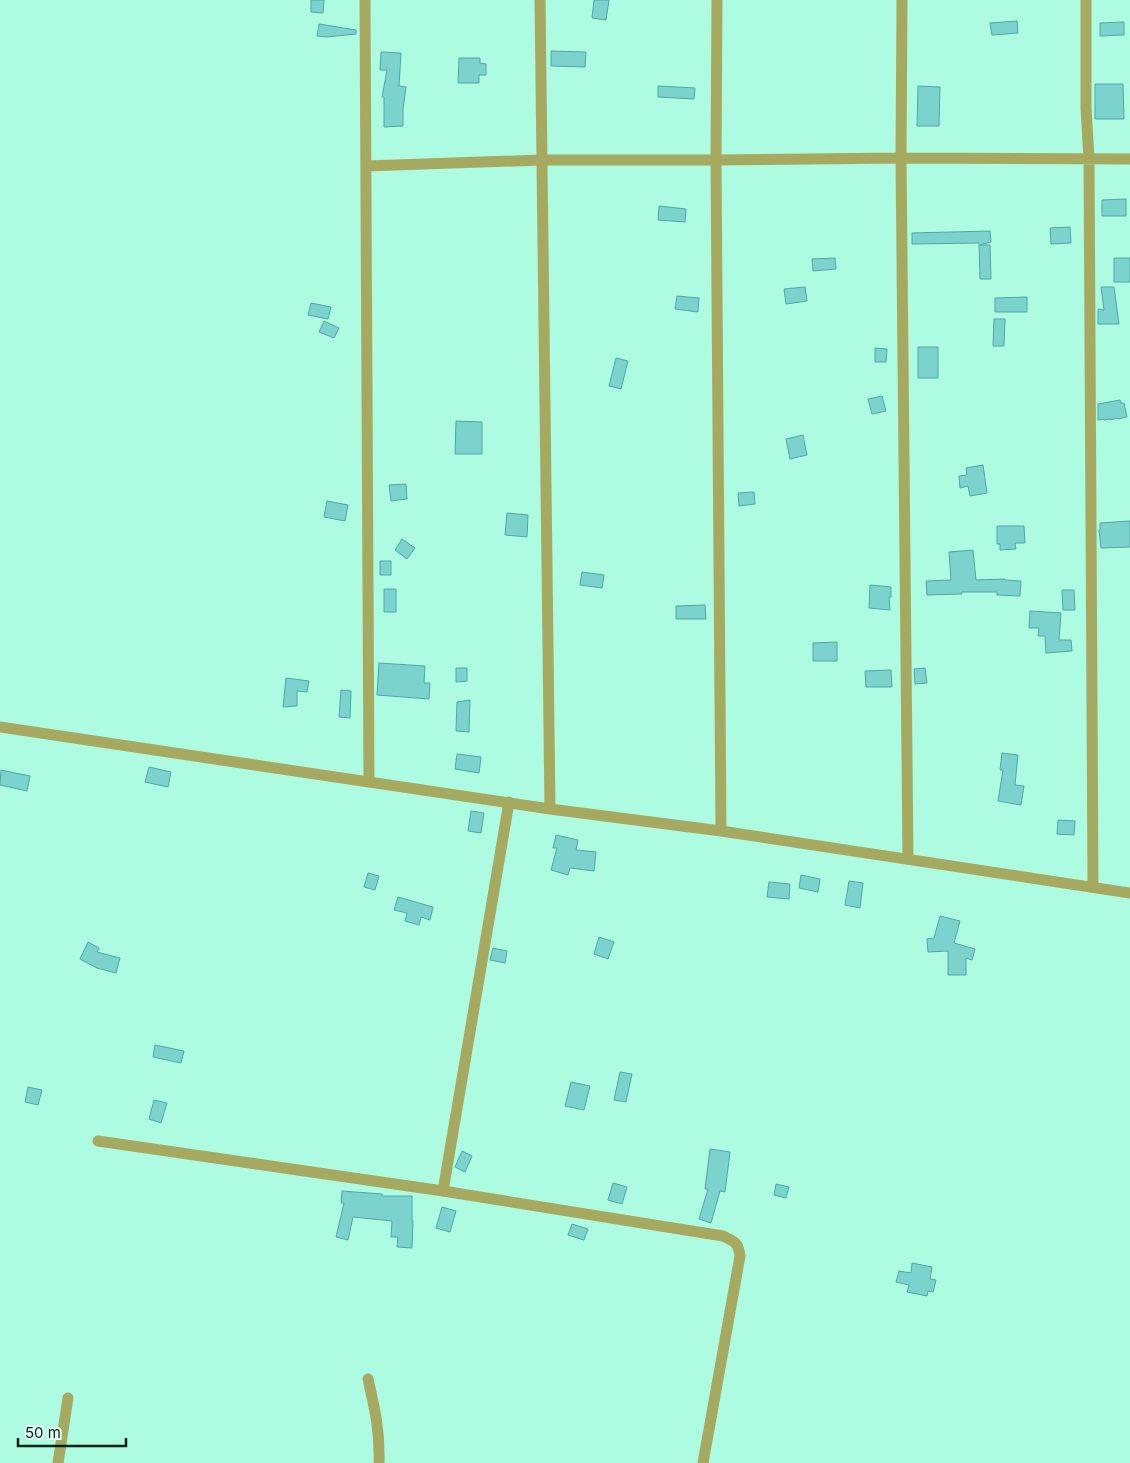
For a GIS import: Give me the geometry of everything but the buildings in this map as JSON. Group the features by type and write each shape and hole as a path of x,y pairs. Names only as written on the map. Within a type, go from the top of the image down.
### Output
{"street":[{"path":"365,0 369,782"},
{"path":"540,0 550,809"},
{"path":"717,0 716,160 721,831"},
{"path":"902,0 901,158 908,859"},
{"path":"1086,0 1086,108 1089,159 1093,887"},
{"path":"366,166 542,160 1130,159"},
{"path":"0,727 550,809 721,831 1130,892"},
{"path":"443,1191 509,802"},
{"path":"98,1141 443,1191 722,1236 735,1242 739,1246 740,1256 702,1463"},
{"path":"368,1379 377,1416 378,1463"},
{"path":"58,1463 68,1398"}]}
